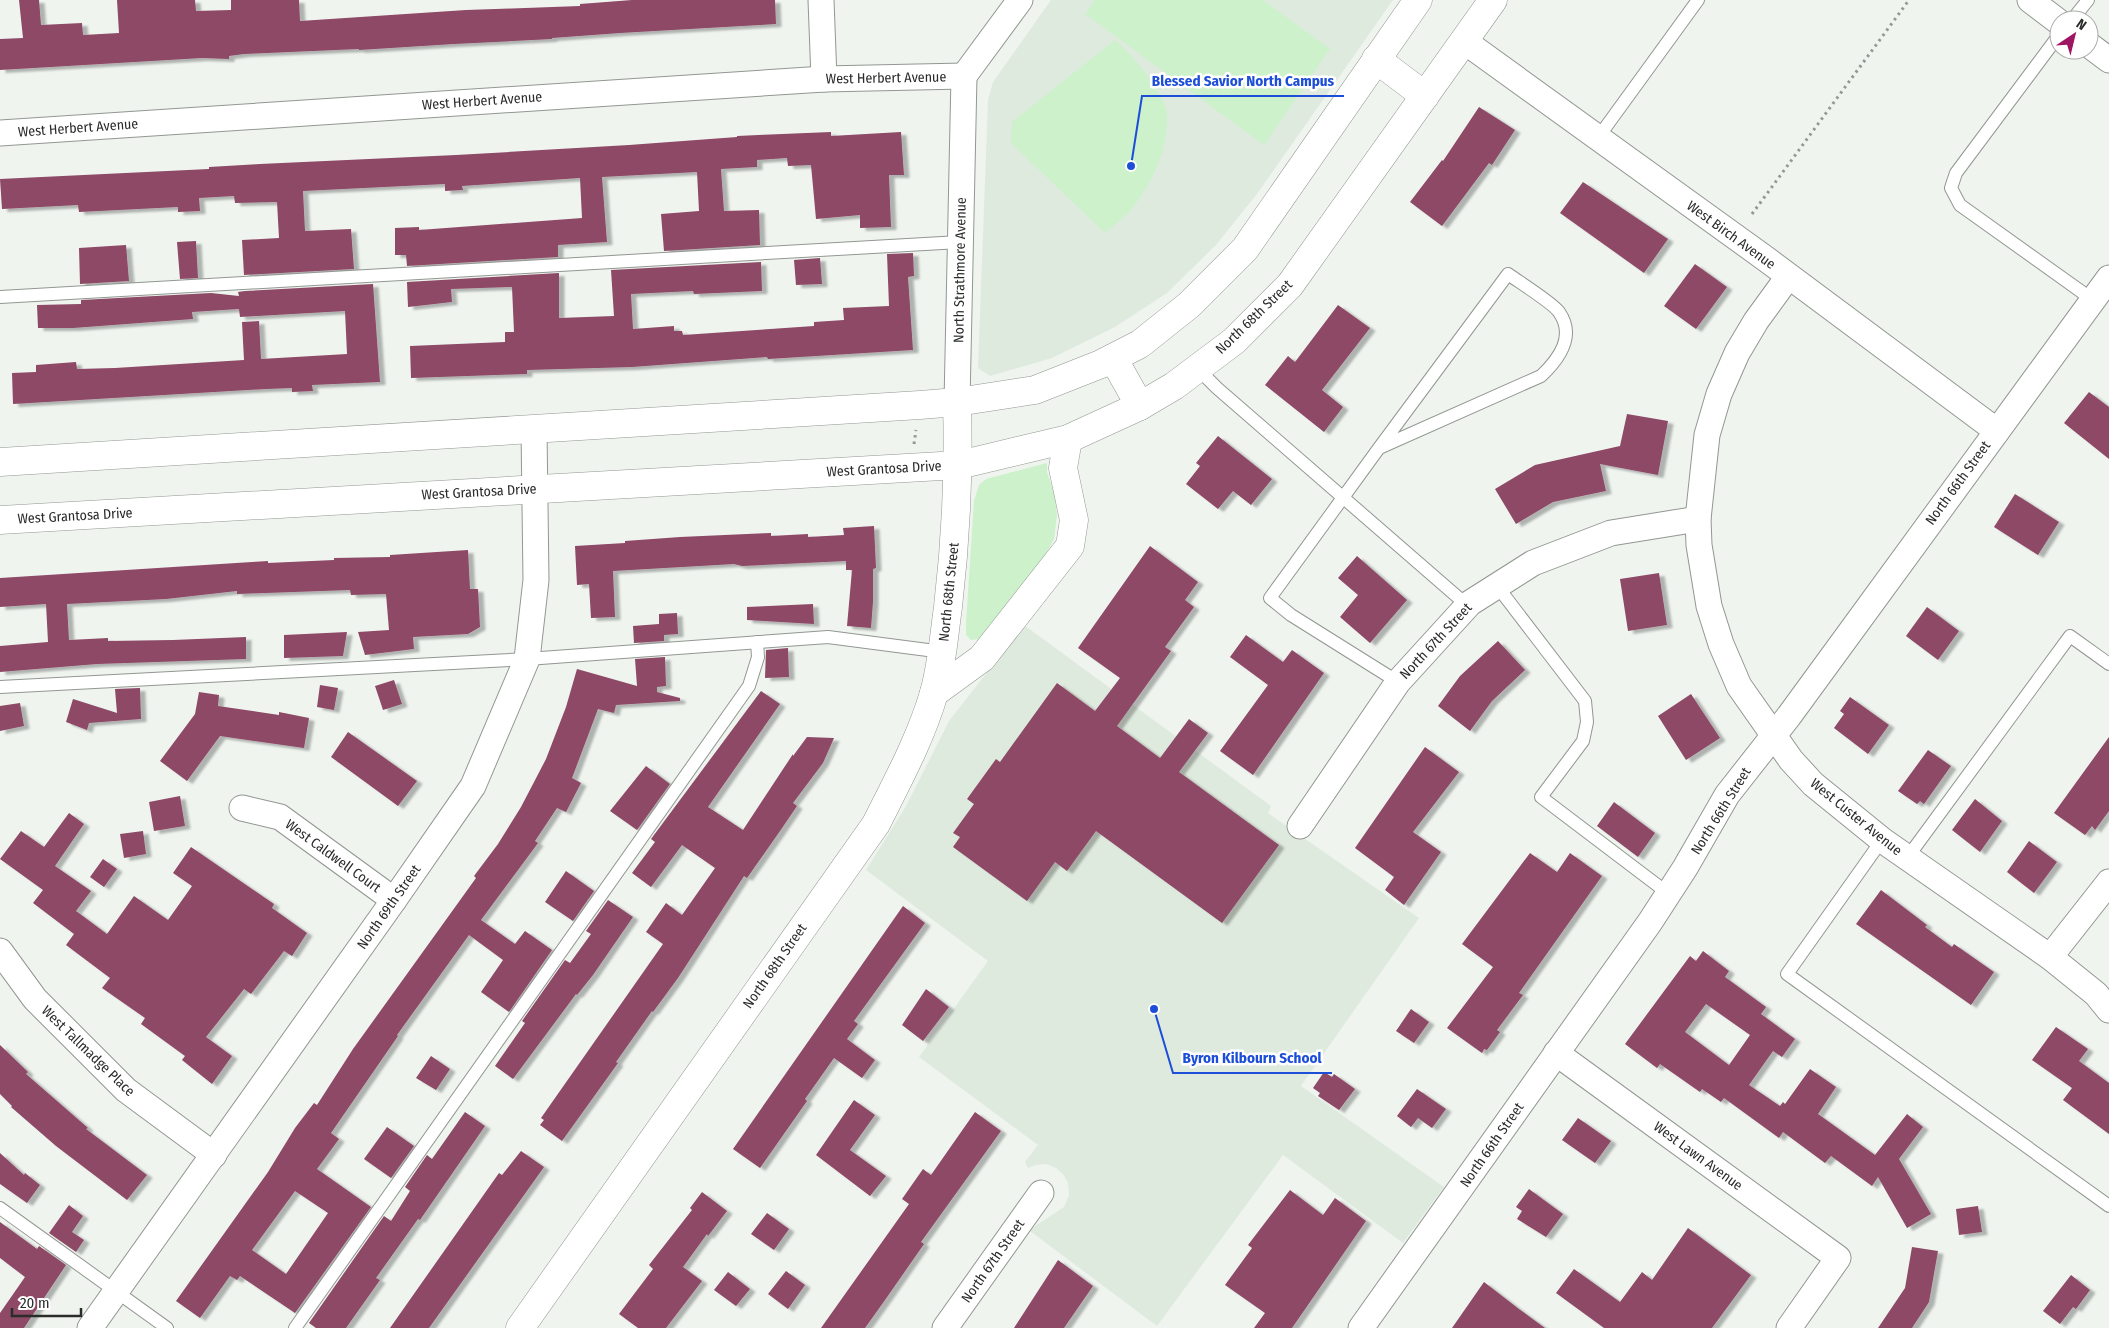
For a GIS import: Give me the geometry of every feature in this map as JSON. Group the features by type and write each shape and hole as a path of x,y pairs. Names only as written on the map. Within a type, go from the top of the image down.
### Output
{"street":[{"path":"821,0 824,79"},
{"path":"964,76 1020,0"},
{"path":"0,462 958,402 1035,390 1114,358 1140,344 1189,305 1245,249 1418,0"},
{"name":"North 68th Street","path":"520,1328 876,824 914,745 934,693 942,652 953,560 959,464 1068,439 1140,406 1198,369 1234,341 1290,285 1493,0"},
{"path":"2030,0 2049,14"},
{"name":"West Birch Avenue","path":"1464,41 1788,276 1997,431"},
{"path":"1376,59 1425,96"},
{"name":"West Herbert Avenue","path":"0,133 824,79 964,76"},
{"name":"North Strathmore Avenue","path":"959,464 960,242 964,76"},
{"path":"1698,519 1707,435 1719,394 1737,353 1756,321 1788,276"},
{"name":"North 66th Street","path":"1362,1328 1668,894 1727,795 2109,278"},
{"path":"1114,358 1140,406"},
{"name":"North 69th Street","path":"90,1328 474,786 527,659 536,580 534,429"},
{"path":"934,693 982,658 1070,546 1074,520 1063,468 1068,439"},
{"name":"West Grantosa Drive","path":"0,520 959,464"},
{"name":"North 67th Street","path":"1300,826 1398,682 1468,606 1533,563 1611,533 1698,519"},
{"name":"West Custer Avenue","path":"1698,519 1699,545 1709,606 1721,644 1739,686 1791,760 1813,784 1882,840 2050,957 2096,994 2109,1010"},
{"name":"West Caldwell Court","path":"242,808 280,816 394,900"},
{"path":"2050,957 2109,882"},
{"name":"West Tallmadge Place","path":"0,951 35,999 126,1090 214,1155"},
{"name":"West Lawn Avenue","path":"1556,1053 1838,1258 1789,1328"},
{"name":"North 67th Street","path":"945,1328 1041,1193"}],"lane":[{"path":"1598,139 1698,0"},
{"path":"2080,10 2088,0"},
{"path":"2049,48 1956,173 1951,188 1960,205 2093,300"},
{"path":"0,297 960,242"},
{"path":"1379,448 1541,376 1555,363 1564,346 1566,327 1558,310 1508,274 1379,448 1343,497 1270,598 1291,614 1398,682"},
{"path":"1198,369 1217,388 1468,606"},
{"path":"1497,586 1585,701 1587,722 1583,741 1541,797 1668,894"},
{"path":"1907,858 2070,636 2109,664"},
{"path":"0,687 527,659 828,637 942,652"},
{"path":"295,1328 749,686 758,657 757,642"},
{"path":"1882,840 1787,974 2109,1206"},
{"path":"0,1208 166,1328"}],"path":[{"path":"1752,214 1909,0"},
{"path":"913,449 916,430"}],"shaded area":[{"path":"1051,0 1393,0 1257,194 1216,245 1167,293 1115,327 1052,358 990,376 978,368 988,100 993,82"},
{"path":"1024,625 1271,806 1268,813 1419,918 1301,1086 1444,1187 1403,1243 1283,1155 1157,1326 1030,1231 1064,1207 1069,1195 1068,1183 1063,1174 1056,1168 1046,1164 1028,1168 1025,1162 1038,1145 919,1057 988,961 866,870 906,806 949,721"}],"green space":[{"path":"1095,0 1263,0 1330,49 1264,145 1085,14"},
{"path":"1115,40 1130,54 1160,95 1167,114 1167,127 1158,165 1146,189 1131,210 1105,233 1011,143 1012,122"},
{"path":"1047,463 1047,472 1054,493 1057,515 1054,539 1044,557 980,639 971,640 966,635 966,623 974,501 979,485 986,479"}],"building":[{"path":"19,0 39,0 41,25 82,23 83,35 119,33 117,0 195,0 196,11 231,10 231,0 299,0 300,21 466,10 580,6 580,4 632,0 775,0 776,24 359,50 244,54 229,56 229,59 202,58 0,70 0,39 23,38"},
{"path":"1479,107 1515,130 1492,165 1489,163 1442,226 1410,202 1443,161"},
{"path":"831,132 831,136 901,132 904,175 889,175 891,227 860,228 860,215 816,219 811,165 788,166 787,158 757,160 757,167 721,169 724,211 759,210 760,245 664,251 661,214 699,211 697,172 602,177 607,242 558,245 558,257 407,266 406,255 395,255 395,228 419,227 419,230 582,218 580,178 462,186 463,190 445,191 445,184 303,191 305,231 351,229 354,269 244,275 242,240 279,238 277,202 235,203 234,196 199,198 200,211 178,212 178,207 79,212 78,205 2,209 0,179 209,169 209,167 456,155 629,145 737,136"},
{"path":"1583,182 1668,239 1644,273 1560,213"},
{"path":"196,241 198,278 180,279 177,242"},
{"path":"126,245 129,281 80,284 79,248"},
{"path":"913,253 914,276 908,277 913,350 768,359 767,357 632,367 527,370 527,374 411,378 410,346 505,342 505,332 514,332 512,287 451,289 452,302 408,307 407,282 559,273 559,318 614,316 611,270 761,262 762,291 694,294 693,291 631,294 633,329 674,326 674,331 682,331 683,335 814,326 814,322 844,320 843,308 889,306 887,254"},
{"path":"820,258 822,284 796,285 794,260"},
{"path":"1695,264 1727,287 1696,329 1664,306"},
{"path":"373,284 380,382 312,385 313,391 292,392 292,388 266,389 13,404 12,373 36,372 36,365 76,362 77,369 244,360 242,322 259,321 261,359 347,354 345,311 240,317 239,309 192,312 193,319 73,328 38,328 37,305 81,304 81,300 211,293 239,296 238,292 245,291"},
{"path":"1338,305 1370,328 1322,390 1343,407 1324,432 1265,385 1288,356 1295,362"},
{"path":"2089,392 2109,407 2109,459 2064,423"},
{"path":"1627,414 1668,421 1658,475 1600,464 1606,491 1553,502 1516,524 1495,489 1535,465 1620,446"},
{"path":"1218,436 1272,479 1251,505 1233,491 1218,509 1186,484 1200,466 1196,463"},
{"path":"2015,494 2059,522 2038,555 1994,527"},
{"path":"874,526 876,568 873,569 871,628 847,626 852,570 846,570 846,561 742,566 734,564 613,571 615,617 591,618 589,584 577,585 575,546 680,537 771,533 771,536 808,534 808,537 844,535 843,528"},
{"path":"1150,546 1198,582 1185,600 1194,607 1165,647 1171,651 1117,726 1160,758 1189,719 1208,733 1179,772 1279,845 1222,923 1096,831 1067,871 1055,862 1027,901 953,847 960,837 953,833 974,804 967,799 996,759 1000,762 1057,683 1095,711 1120,678 1078,648"},
{"path":"468,550 470,589 478,589 480,627 468,634 413,637 414,649 365,655 358,632 389,630 386,594 351,595 350,590 237,594 237,591 166,599 67,604 69,640 108,638 108,641 173,640 246,637 246,659 97,664 0,672 0,646 48,642 46,604 0,607 0,578 268,561 268,563 334,560 334,558 390,557 390,555"},
{"path":"1357,556 1407,600 1370,643 1340,617 1358,595 1338,578"},
{"path":"1659,573 1667,625 1628,631 1620,579"},
{"path":"813,604 814,624 747,620 747,607"},
{"path":"1927,607 1959,631 1938,660 1906,636"},
{"path":"677,613 678,634 664,635 664,641 634,643 633,626 659,624 659,614"},
{"path":"347,632 343,656 284,658 284,635"},
{"path":"1246,635 1283,662 1292,650 1324,673 1253,775 1220,751 1268,685 1230,657"},
{"path":"1498,641 1525,670 1492,701 1470,731 1438,706 1460,676"},
{"path":"788,648 789,677 765,678 766,650"},
{"path":"665,657 666,686 657,687 657,692 680,698 680,701 616,705 614,713 598,709 572,778 581,783 566,812 557,808 535,841 538,843 481,920 515,944 525,931 552,950 509,1012 481,992 503,960 469,935 397,1035 331,1133 339,1139 317,1169 371,1207 295,1313 240,1276 237,1280 230,1276 200,1318 176,1301 268,1172 295,1128 314,1103 317,1105 353,1049 476,878 474,876 498,844 521,807 546,759 566,707 577,669 637,686 635,659","holes":["295,1191 328,1213 286,1274 252,1250"]},
{"path":"394,680 402,704 383,710 375,686"},
{"path":"320,685 338,688 334,710 317,707"},
{"path":"140,688 141,719 89,723 87,730 66,722 73,699 117,713 115,689"},
{"path":"761,691 780,704 708,807 743,830 793,754 793,756 807,737 834,738 823,763 793,803 797,806 780,831 747,878 744,876 678,978 652,1011 616,1062 618,1063 562,1141 540,1125 544,1120 541,1118 663,944 646,932 666,903 682,915 715,868 682,845 651,887 632,873 655,842 651,839"},
{"path":"199,692 219,695 218,706 279,715 279,712 309,718 304,748 220,736 187,781 160,761 195,714"},
{"path":"1691,694 1720,738 1686,760 1658,716"},
{"path":"1850,697 1889,725 1868,754 1834,728 1844,714 1840,711"},
{"path":"20,703 24,726 0,731 0,706"},
{"path":"348,732 417,781 398,806 331,757"},
{"path":"2109,737 2109,811 2095,830 2092,826 2085,835 2054,813"},
{"path":"1425,747 1459,772 1413,832 1441,852 1404,905 1385,890 1394,877 1355,848"},
{"path":"1928,750 1951,766 1924,804 1920,801 1917,804 1898,791"},
{"path":"646,766 670,784 637,830 610,811"},
{"path":"180,796 185,826 154,831 149,802"},
{"path":"1975,799 2002,821 1980,852 1952,830"},
{"path":"1614,802 1655,833 1638,857 1597,826"},
{"path":"69,813 84,824 55,866 91,891 76,911 107,934 134,896 168,920 192,886 173,873 191,847 274,904 272,908 307,933 292,956 284,951 251,994 244,989 206,1037 232,1056 212,1084 182,1060 185,1056 141,1024 145,1018 102,988 110,978 66,945 74,934 33,903 43,890 0,859 21,831 44,847"},
{"path":"143,831 146,854 124,858 120,834"},
{"path":"2029,841 2057,862 2034,893 2007,872"},
{"path":"1530,853 1557,872 1570,853 1602,876 1519,993 1523,995 1497,1030 1500,1032 1487,1050 1484,1049 1482,1053 1447,1028 1493,967 1462,944"},
{"path":"103,859 117,869 104,887 90,877"},
{"path":"566,871 594,891 573,921 545,902"},
{"path":"1881,890 1927,925 1925,927 1952,947 1954,944 1994,972 1971,1005 1856,924"},
{"path":"608,900 633,917 593,975 576,994 513,1079 495,1066 525,1023 522,1021 565,960 570,963 591,934 586,931"},
{"path":"903,906 925,923 854,1021 858,1024 847,1039 875,1060 862,1078 834,1058 805,1099 807,1101 760,1168 733,1149"},
{"path":"1703,951 1729,971 1725,977 1766,1007 1761,1014 1795,1039 1782,1057 1773,1051 1749,1085 1780,1106 1783,1102 1785,1104 1810,1069 1836,1087 1818,1114 1875,1155 1907,1114 1923,1127 1899,1159 1931,1214 1907,1228 1878,1177 1872,1186 1831,1156 1825,1163 1783,1132 1779,1138 1724,1098 1721,1102 1702,1089 1700,1092 1660,1064 1657,1068 1625,1044 1690,956 1696,961","holes":["1706,1004 1750,1035 1729,1065 1685,1032"]},
{"path":"926,989 949,1007 923,1041 902,1025"},
{"path":"1411,1009 1429,1022 1414,1043 1396,1031"},
{"path":"2056,1027 2088,1049 2079,1061 2109,1083 2109,1134 2063,1100 2072,1088 2032,1060"},
{"path":"0,1045 28,1072 26,1074 88,1128 86,1129 147,1175 127,1200 56,1146 11,1107 0,1094"},
{"path":"431,1056 450,1069 436,1090 416,1078"},
{"path":"1324,1072 1332,1077 1334,1074 1355,1089 1339,1110 1318,1096 1320,1093 1313,1088"},
{"path":"1417,1089 1446,1109 1432,1128 1418,1118 1411,1127 1397,1116"},
{"path":"854,1100 875,1115 850,1150 886,1176 870,1196 816,1155"},
{"path":"465,1112 485,1126 420,1220 418,1219 376,1278 380,1280 346,1328 316,1328 309,1323 384,1216 391,1221 410,1191 405,1187 427,1155 432,1159"},
{"path":"975,1112 1001,1131 921,1242 924,1244 885,1300 865,1328 821,1328 909,1204 902,1199 923,1169 931,1175"},
{"path":"1578,1118 1611,1141 1595,1163 1562,1140"},
{"path":"387,1127 414,1146 391,1178 364,1159"},
{"path":"521,1151 544,1167 429,1328 390,1328 499,1173 502,1175"},
{"path":"0,1153 24,1175 25,1173 40,1185 27,1203 0,1184"},
{"path":"1529,1189 1563,1214 1546,1237 1517,1219 1522,1211 1516,1207"},
{"path":"1290,1190 1323,1215 1335,1198 1366,1221 1292,1328 1254,1328 1265,1313 1225,1285 1252,1248 1248,1245"},
{"path":"702,1192 727,1211 708,1236 707,1234 683,1267 702,1281 666,1328 638,1328 619,1314 653,1269 649,1265 692,1210 690,1208"},
{"path":"69,1205 83,1216 72,1232 84,1240 76,1252 49,1233"},
{"path":"1978,1206 1982,1232 1959,1235 1956,1209"},
{"path":"767,1213 789,1229 774,1250 751,1234"},
{"path":"0,1222 37,1249 39,1246 66,1265 24,1328 0,1328 0,1313 25,1277 0,1258"},
{"path":"1688,1228 1751,1275 1712,1328 1604,1328 1556,1293 1574,1269 1620,1302 1642,1272 1652,1280"},
{"path":"1912,1247 1938,1251 1929,1302 1912,1328 1878,1328 1905,1288"},
{"path":"1058,1260 1093,1286 1064,1328 1014,1328"},
{"path":"786,1271 805,1285 788,1309 768,1294"},
{"path":"728,1272 750,1289 736,1306 714,1290"},
{"path":"2071,1275 2090,1290 2076,1309 2073,1307 2060,1324 2043,1311"},
{"path":"1484,1282 1519,1309 1545,1328 1452,1328"}],"place":[{"name":"Blessed Savior North Campus","path":"1131,166"},
{"name":"Byron Kilbourn School","path":"1154,1009"}]}
